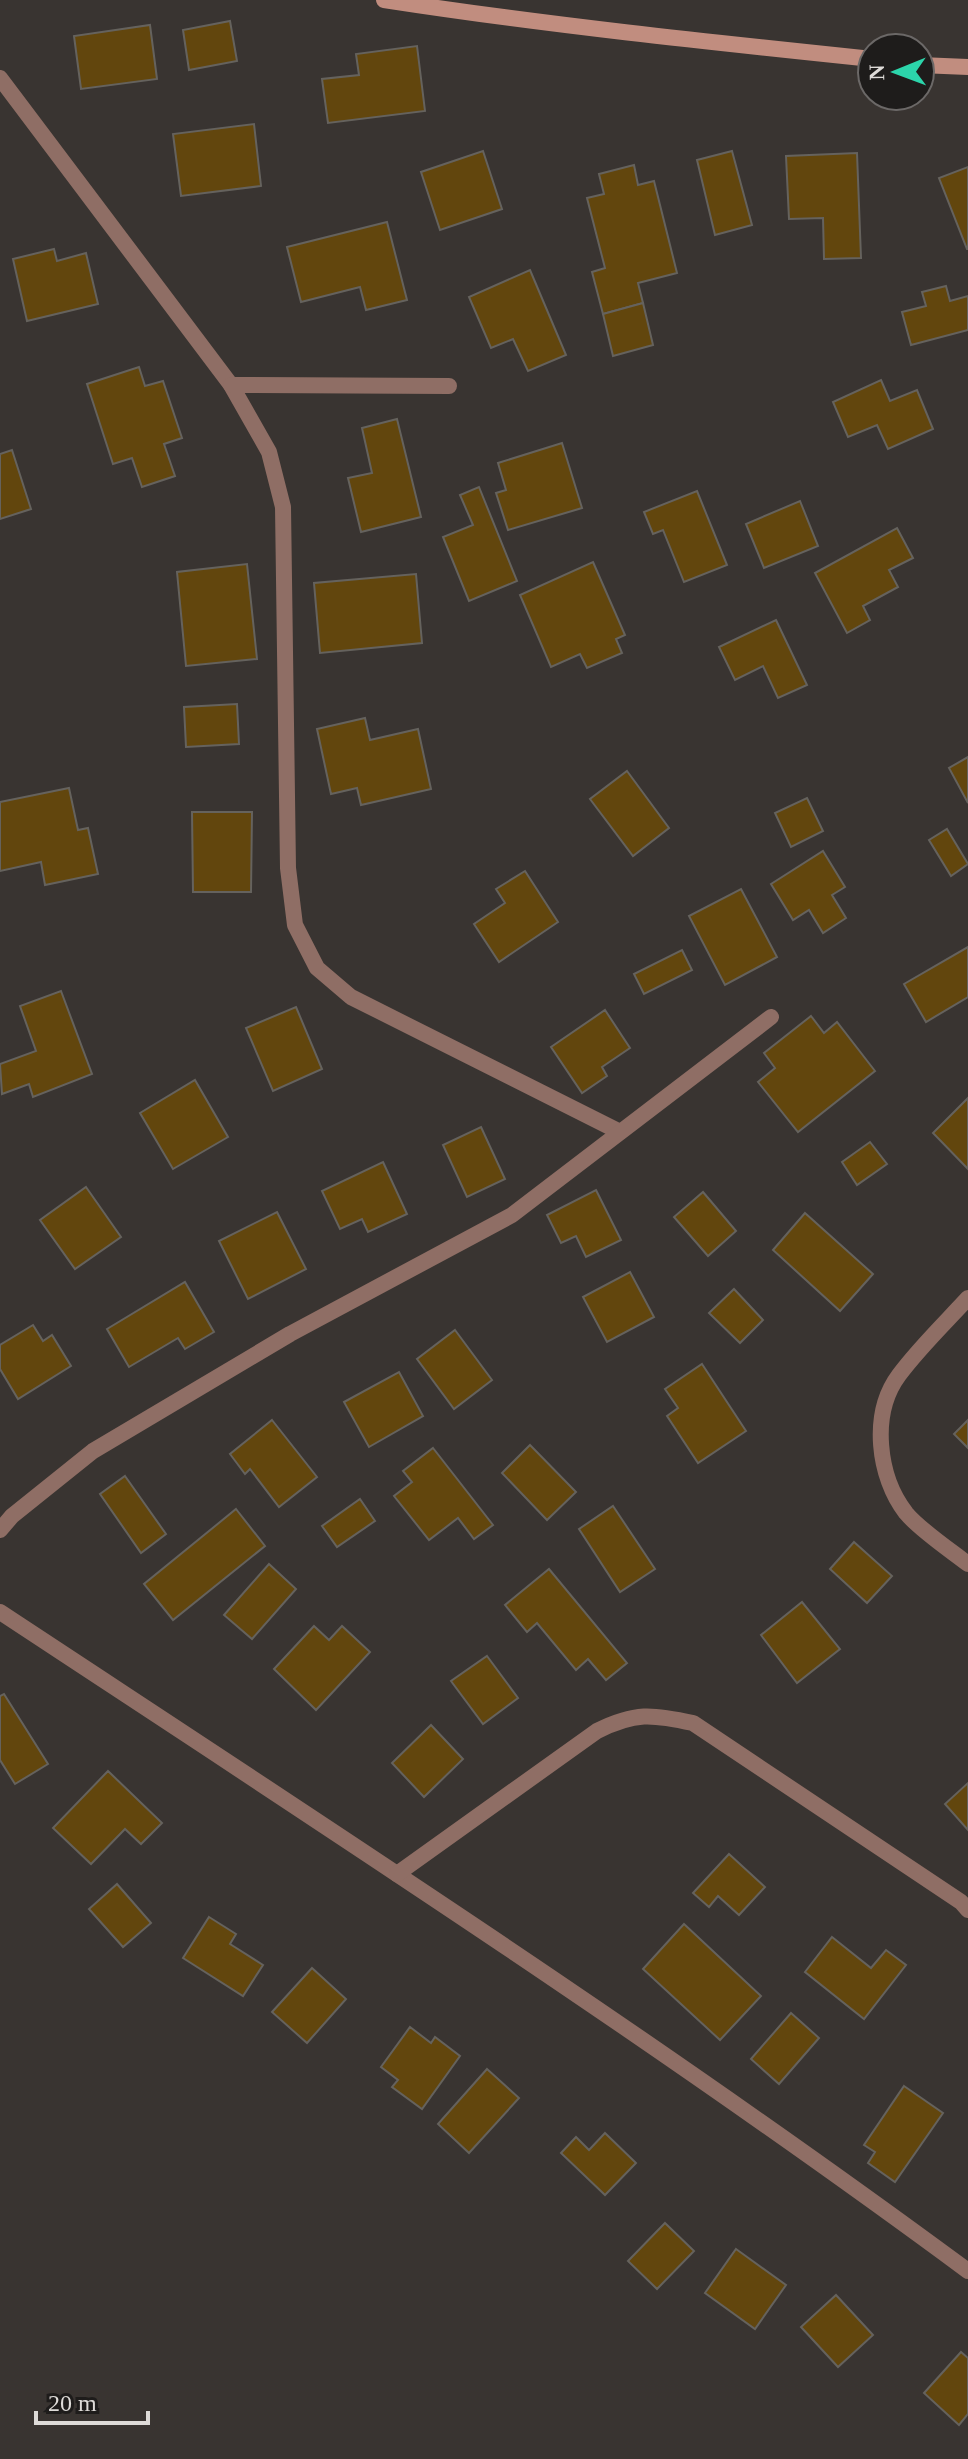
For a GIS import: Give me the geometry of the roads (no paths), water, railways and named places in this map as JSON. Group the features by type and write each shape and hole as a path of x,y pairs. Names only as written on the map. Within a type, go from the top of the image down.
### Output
{"street":[{"path":"384,0 629,33 856,57"},
{"path":"936,66 968,67"},
{"path":"0,78 231,385 269,452 283,507 288,868 295,925 317,968 351,997 620,1132"},
{"path":"231,385 449,386"},
{"path":"0,1530 12,1516 93,1451 290,1334 512,1215 771,1017"},
{"path":"968,1298 897,1377 887,1400 881,1449 890,1484 908,1515 968,1564"},
{"path":"0,1612 397,1874 822,2163 968,2271"},
{"path":"397,1874 597,1731 622,1719 660,1716 693,1723 961,1902 968,1910"}]}
